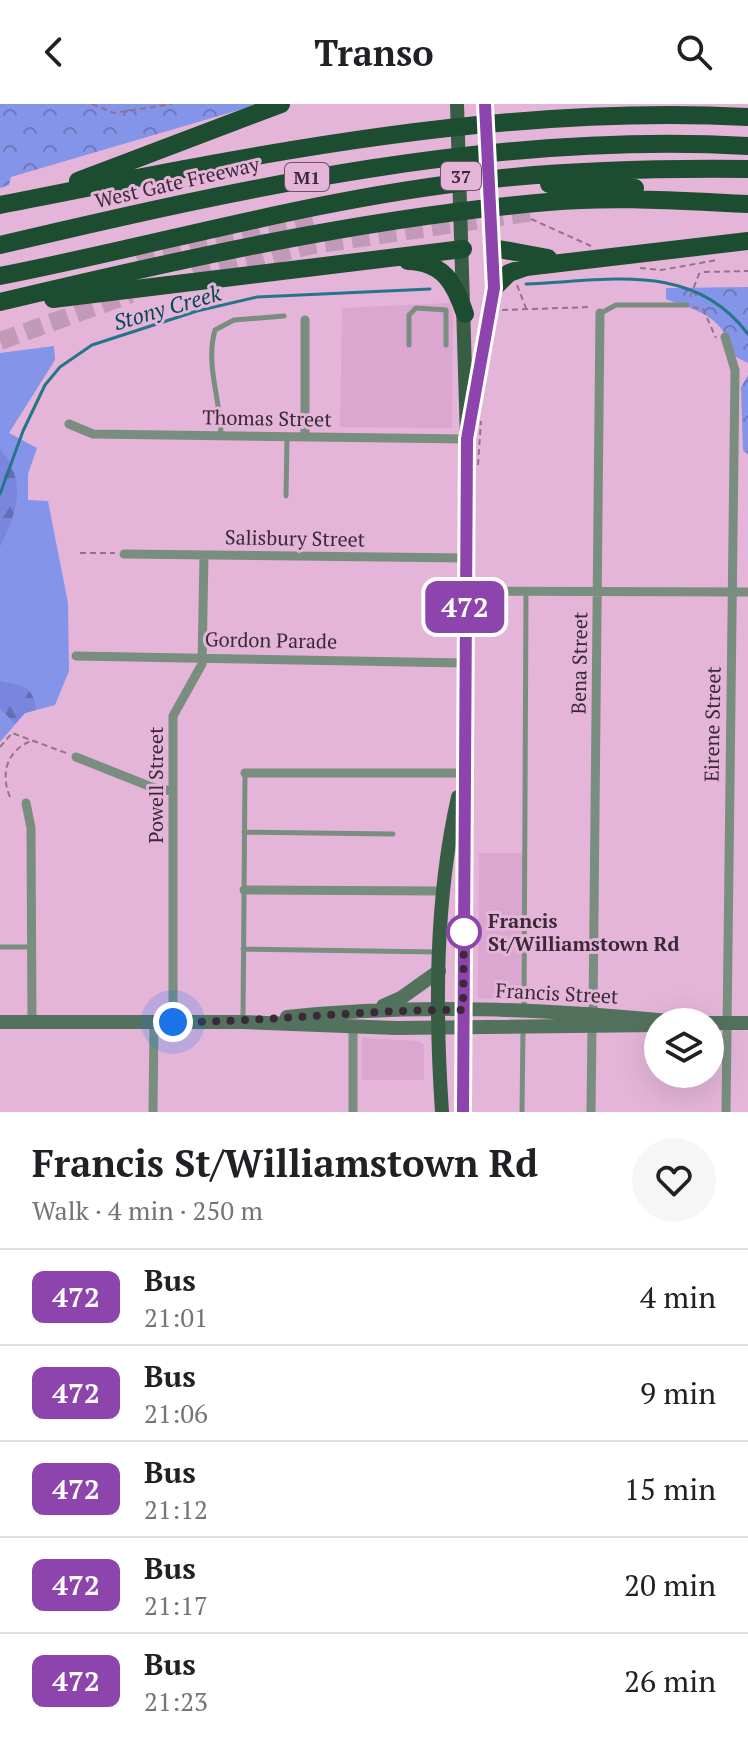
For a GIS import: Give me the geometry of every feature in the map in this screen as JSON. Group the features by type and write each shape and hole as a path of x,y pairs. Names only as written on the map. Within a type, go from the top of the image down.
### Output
{"highway":[{"path":"0,207 281,104"},
{"name":"M1","path":"0,207 242,157 428,129 520,120 748,117"},
{"name":"West Gate Freeway","path":"0,245 272,183 430,158 586,143 748,146"},
{"name":"M1","path":"0,276 310,208 417,189 615,169 748,169"},
{"name":"M1","path":"520,179 748,201"},
{"path":"0,303 247,246 548,202 637,199 748,201"},
{"path":"494,288 516,270 567,260 748,241"},
{"path":"493,248 567,260"},
{"path":"0,303 249,278 463,249"},
{"path":"373,260 416,261 439,269 454,284 465,314"}],"main road":[{"name":"37","path":"457,104 467,439 463,1112"},
{"name":"37","path":"467,439 494,288 485,104"},
{"path":"463,249 493,248"},
{"name":"37","path":"442,1112 439,971 442,891 463,773"},
{"path":"375,1009 401,998 439,971"},
{"name":"Francis Street","path":"243,1022 375,1009 440,1009 524,1010 644,1024"},
{"name":"Francis Street","path":"0,1022 243,1022 353,1027 523,1028 593,1020 644,1021"},
{"path":"727,1023 748,1023"}],"street":[{"name":"Bena Street","path":"591,1112 600,313"},
{"path":"305,320 305,437"},
{"name":"Eirene Street","path":"725,337 735,370 726,1112"},
{"name":"Thomas Street","path":"69,424 93,434 467,439"},
{"name":"Salisbury Street","path":"124,554 466,558"},
{"name":"Powell Street","path":"173,1022 174,711 199,672 203,657 204,555"},
{"path":"466,591 748,592"},
{"name":"Gordon Parade","path":"76,656 464,663"},
{"path":"76,757 154,788 172,791"},
{"path":"245,773 463,773"},
{"path":"26,803 31,828 32,1023"},
{"path":"244,890 442,891"},
{"path":"153,1112 154,1022"},
{"path":"353,1027 353,1112"}],"lane":[{"path":"600,313 616,305 687,304"},
{"path":"409,345 409,315 416,308 446,310 446,345"},
{"path":"221,436 221,415 215,399 215,330 234,320 284,316"},
{"path":"286,496 287,437"},
{"path":"524,1010 526,591"},
{"path":"243,1022 245,773"},
{"path":"244,832 393,834"},
{"path":"0,947 32,947"},
{"path":"243,949 440,952"},
{"path":"522,1112 523,1028"}],"path":[{"path":"92,104 114,113 172,104"},
{"path":"542,221 594,247"},
{"path":"633,267 661,270 726,258"},
{"path":"725,337 715,338 703,309 687,304 699,274 714,270 748,271"},
{"path":"516,283 522,290 527,310 591,307 600,313"},
{"path":"80,553 124,554"},
{"path":"0,747 12,733 76,757"},
{"path":"10,797 4,787 6,762 13,750 33,741"}],"shaded area":[{"path":"450,303 453,314 452,428 340,427 342,308"},
{"path":"479,853 524,853 523,1000 478,998"},
{"path":"362,1038 419,1041 424,1045 424,1080 362,1080"}],"green space":[{"path":"0,104 259,104 11,177 9,185 0,188"},
{"path":"748,287 748,363 736,357 724,332 710,318 666,299 666,288"},
{"path":"54,346 55,360 9,433 37,448 28,474 28,500 48,501 68,603 69,671 55,705 25,713 0,742 0,353"},
{"path":"748,375 748,454 743,451 741,387"},
{"path":"0,449 14,473 17,497 0,547"},
{"path":"0,681 29,691 36,710 25,713 15,724 0,708"}],"waterway":[{"name":"Stony Creek","path":"526,284 617,279 675,285 702,295 726,310 748,334"},
{"name":"Stony Creek","path":"0,494 23,431 45,385 60,367 92,345 197,311 257,297 430,289"}],"tunnel":[{"path":"194,276 308,246 534,212"},
{"path":"138,263 192,246 318,215"},
{"path":"0,341 131,294"}],"bus line":[{"name":"472","path":"463,1112 467,439 494,288 485,104"}],"place":[{"name":"Francis St/Williamstown Rd","path":"464,932"}],"route":[{"path":"173,1022 243,1022 375,1009 463,1010 464,932"}]}
